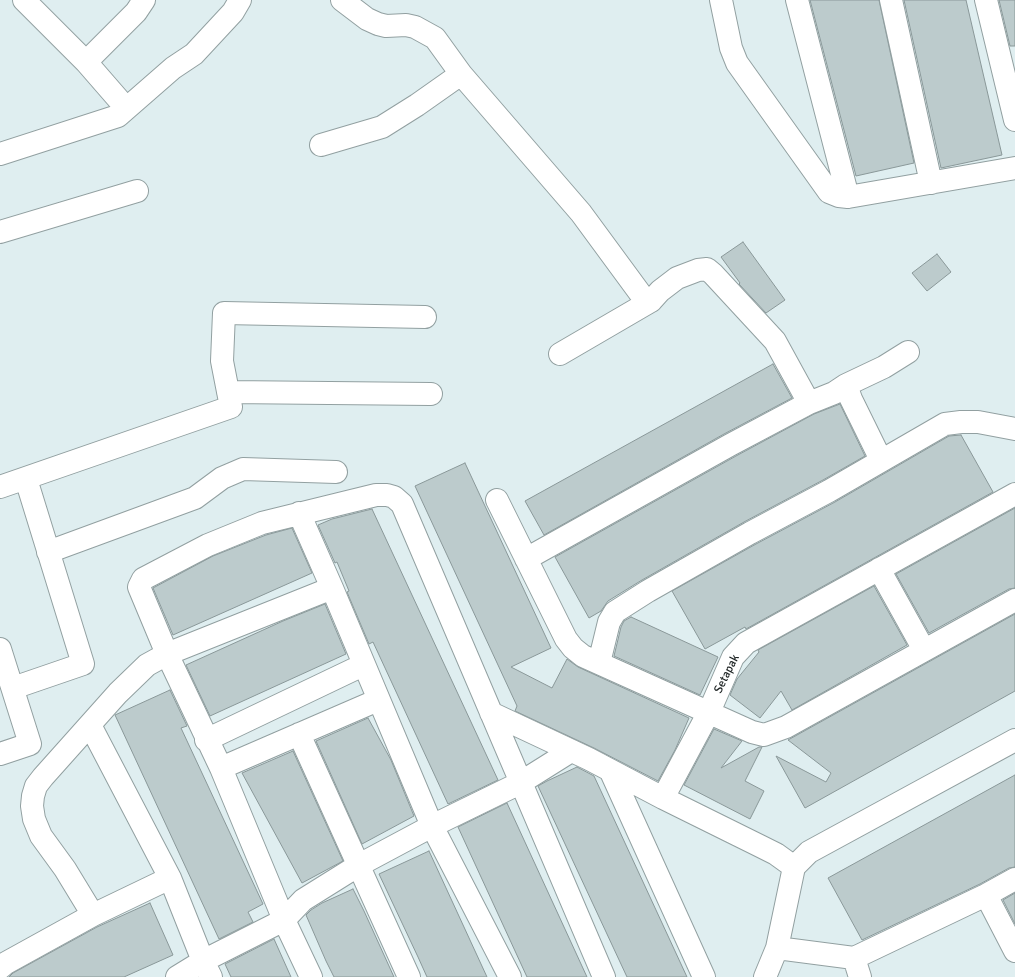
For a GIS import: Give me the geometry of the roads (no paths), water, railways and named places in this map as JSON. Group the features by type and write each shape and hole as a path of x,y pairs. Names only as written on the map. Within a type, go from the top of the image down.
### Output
{"street":[{"path":"24,0 86,62 126,108"},
{"path":"86,62 136,12 144,0"},
{"path":"0,154 118,116 173,68 194,54 233,12 240,0"},
{"path":"342,0 367,19 378,24 386,26 406,25 416,27 435,38 461,74 581,213 642,296 646,300 651,301"},
{"path":"721,0 731,48 737,64 827,190 833,194 848,197 1015,168"},
{"path":"797,0 848,197"},
{"path":"891,0 931,183"},
{"path":"986,0 1015,120"},
{"path":"321,145 382,127 417,105 461,74"},
{"path":"0,232 137,191"},
{"path":"560,354 651,301 660,291 677,278 698,270 707,269 775,341 809,403"},
{"path":"0,487 231,407 222,361 224,313 426,317"},
{"path":"526,559 730,445 809,403 834,393 846,385 884,367 908,352"},
{"path":"846,385 851,399 881,460"},
{"path":"228,392 431,394"},
{"path":"599,663 609,622 615,612 625,604 881,460 946,424 978,422 1015,429"},
{"path":"48,552 195,498 222,478 243,469 336,472"},
{"path":"6,677 83,664 26,479"},
{"name":"Setapak","path":"662,798 709,712 733,657 746,642 1015,494"},
{"path":"311,977 284,920 221,768 206,740 167,654 139,587 143,579 208,545 262,523 376,495 387,495 394,497 402,504 604,977"},
{"path":"497,500 566,638 573,648 583,656 752,732 764,735 786,727 1015,600"},
{"path":"299,513 432,826 510,977"},
{"path":"879,568 924,650"},
{"path":"93,915 41,836 34,819 32,806 36,786 90,725 147,665 167,654 332,588"},
{"path":"0,649 6,677 30,744 0,754"},
{"path":"206,740 363,665"},
{"path":"221,768 378,700"},
{"path":"491,713 589,759 662,798 776,854 794,867"},
{"path":"90,725 170,878 207,969"},
{"path":"299,734 409,977"},
{"path":"765,977 776,948 794,867 809,852 1015,740"},
{"path":"177,977 207,969 284,920 304,900 359,865 432,826 520,783 571,751"},
{"path":"611,772 704,977"},
{"path":"0,968 6,963 93,915 170,878"},
{"path":"776,948 857,968 1015,879"},
{"path":"986,895 1015,951"}]}
